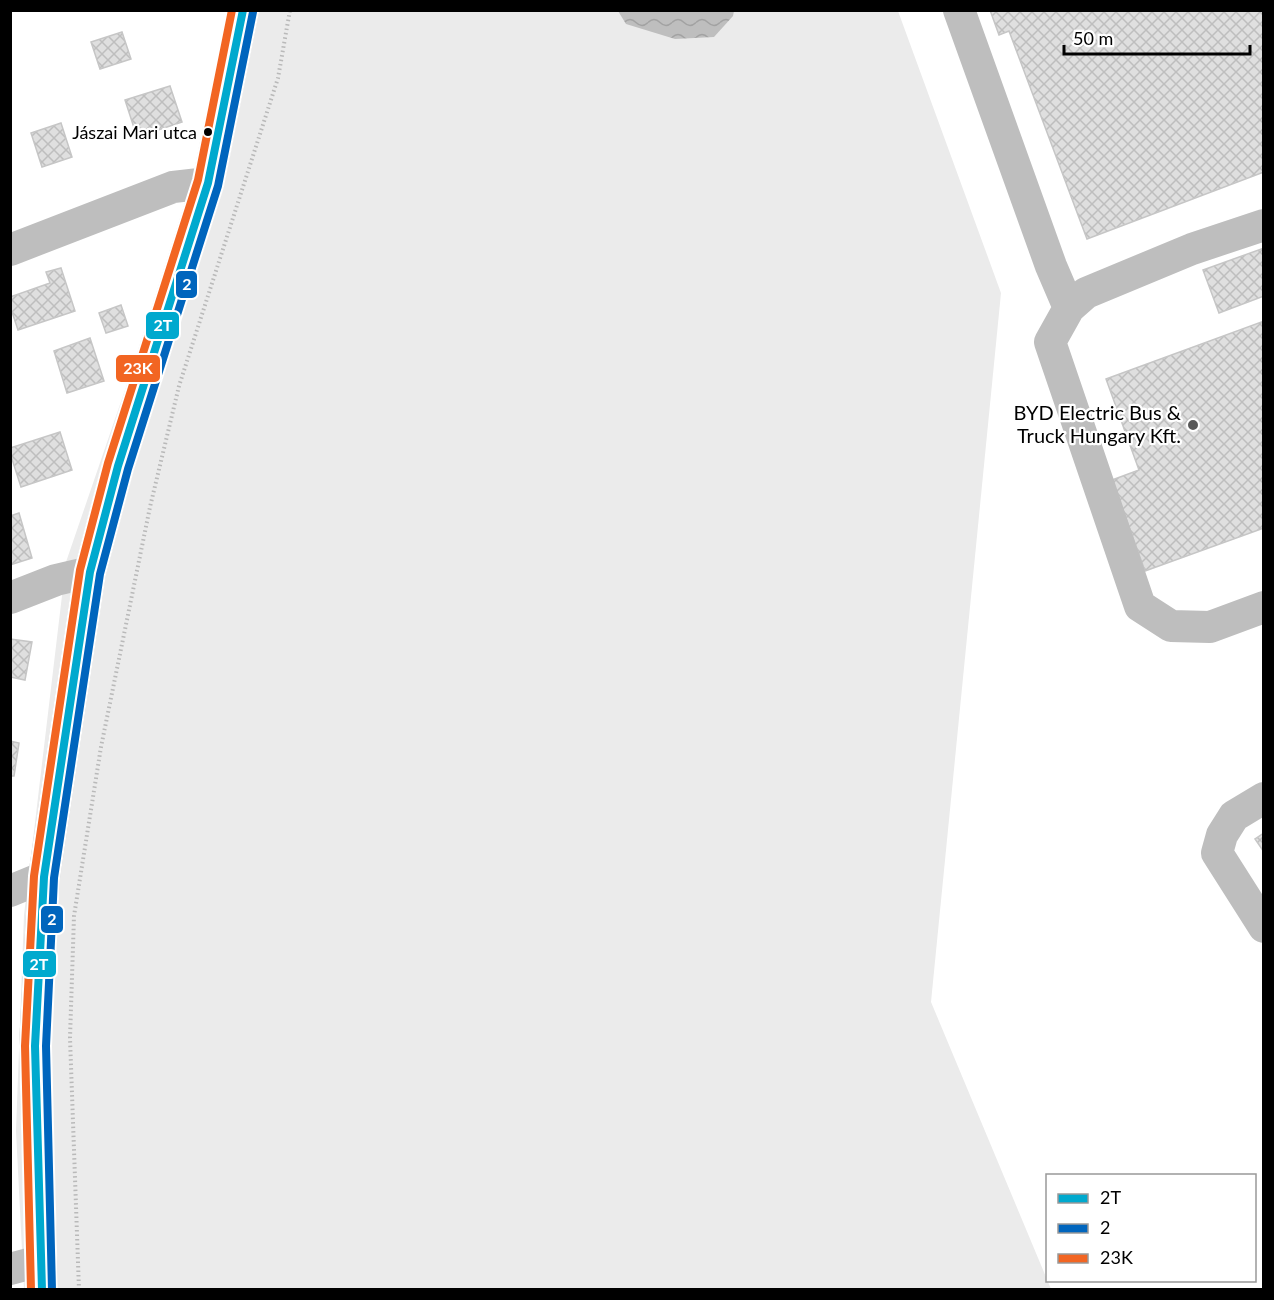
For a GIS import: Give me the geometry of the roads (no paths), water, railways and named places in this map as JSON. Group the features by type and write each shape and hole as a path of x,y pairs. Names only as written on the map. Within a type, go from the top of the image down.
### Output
{"street":[{"path":"10,1269 41,1275 35,1046 44,878 90,572 118,466 208,183 243,10"},
{"path":"958,10 1051,266 1069,308"},
{"path":"10,250 172,187 208,183"},
{"path":"1263,225 1192,249 1086,293 1069,308 1050,342 1140,606 1171,626 1210,627 1263,607"},
{"path":"10,598 56,580 90,572"},
{"path":"1263,798 1234,816 1222,835 1217,853 1263,927"},
{"path":"10,891 44,878"}],"water":[{"path":"618,11 734,11 733,16 714,37 675,39 626,24"}],"place":[{"name":"Jászai Mari utca","path":"208,132"},
{"name":"BYD Electric Bus & Truck Hungary Kft.","path":"1193,425"}]}
